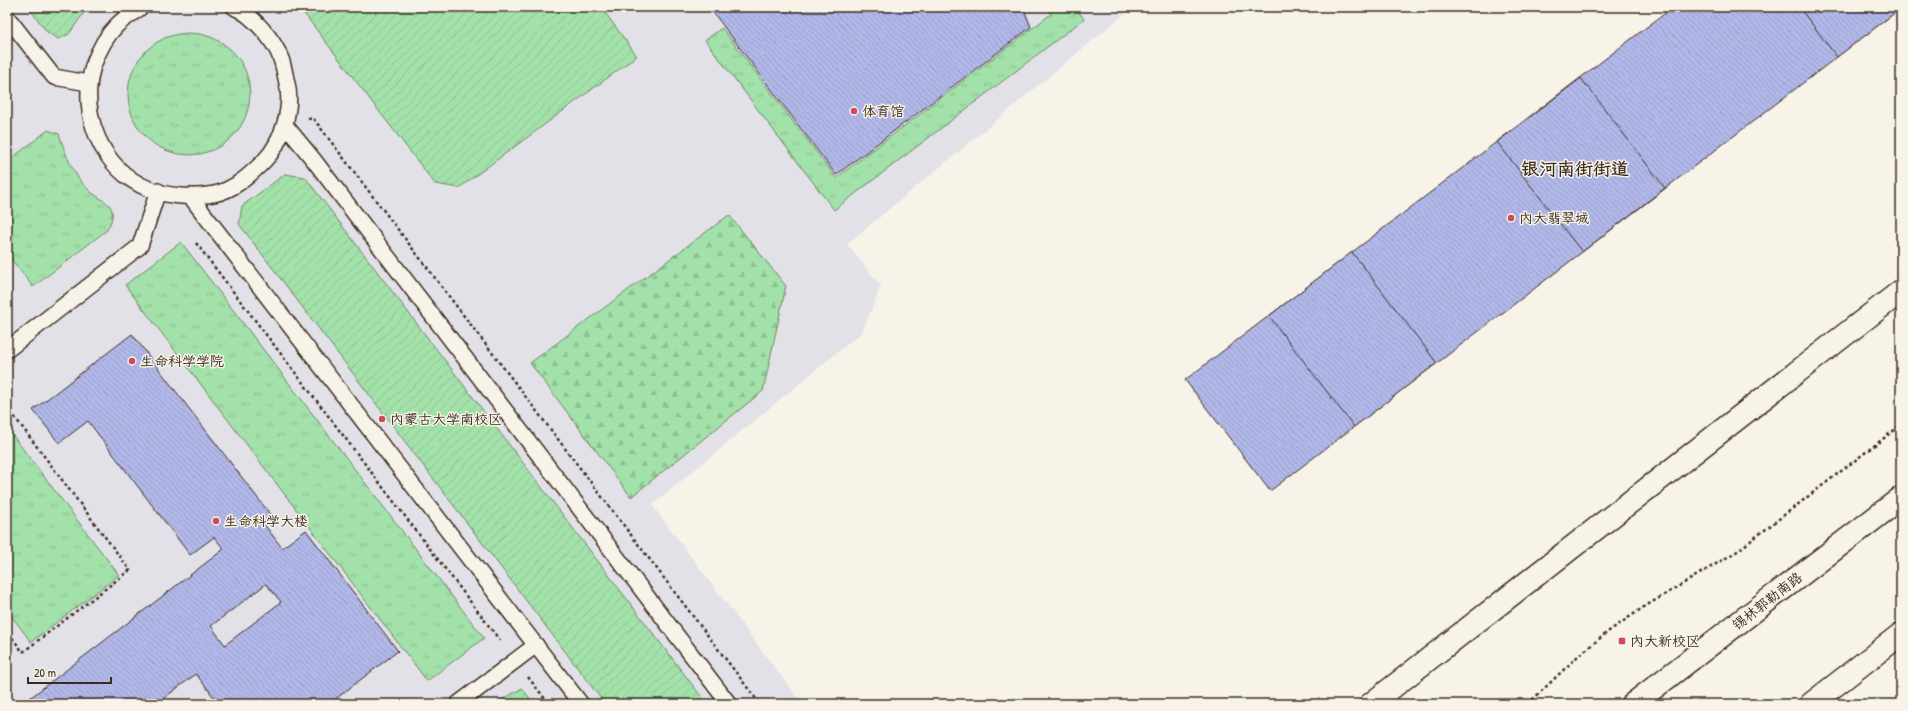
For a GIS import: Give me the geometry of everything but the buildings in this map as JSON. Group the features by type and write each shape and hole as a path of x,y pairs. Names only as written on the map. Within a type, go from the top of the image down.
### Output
{"main road":[{"path":"1371,704 1901,291"},
{"name":"锡林郭勒南路","path":"1633,704 1901,498"},
{"path":"1811,704 1901,634"}],"lane":[{"path":"141,7 117,25 98,51 88,83 89,115 101,146 122,172 149,189 182,197 216,193 246,179 270,155 285,125 289,91 281,58 264,30 234,7"},
{"path":"7,17 54,77 88,83"},
{"path":"285,125 729,704"},
{"path":"7,350 140,246 158,191"},
{"path":"190,196 581,704"},
{"path":"458,704 536,645"}],"path":[{"path":"7,408 130,570 23,652 7,631"},
{"path":"1528,704 1578,656 1609,630 1644,607 1736,552 1901,425"}],"shaded area":[{"name":"内蒙古大学南校区","path":"7,7 1133,7 847,244 881,286 862,332 652,505 802,704 7,704"}],"green space":[{"path":"28,7 88,7 69,34 58,39 47,32"},
{"path":"299,7 601,7 637,56 459,188 435,184"},
{"path":"1047,7 1075,7 1084,19 834,210 705,40 722,28 836,178 1051,14"},
{"path":"189,33 201,34 212,38 223,43 232,51 240,60 245,71 249,82 249,106 245,117 240,128 232,137 223,145 212,150 201,154 189,155 177,154 166,150 155,145 146,137 138,128 133,117 129,106 128,94 129,82 133,71 138,60 146,51 155,43 166,38 177,34"},
{"path":"48,130 59,134 67,157 79,179 92,193 110,206 112,215 107,230 33,287 7,254 7,162"},
{"path":"285,174 305,177 707,704 605,704 239,224 242,206"},
{"path":"729,215 786,286 763,391 631,497 530,363"},
{"path":"181,242 484,638 427,681 125,285"},
{"path":"7,428 119,575 31,642 7,610"},
{"path":"522,688 534,704 495,704"}],"place":[{"name":"体育馆","path":"854,111"},
{"name":"内大翡翠城","path":"1511,218"},
{"name":"生命科学学院","path":"132,361"},
{"name":"内蒙古大学南校区","path":"382,419"},
{"name":"生命科学大楼","path":"216,521"},
{"name":"内大新校区","path":"1622,641"}],"district":[{"name":"银河南街街道","path":"1575,169"}]}
